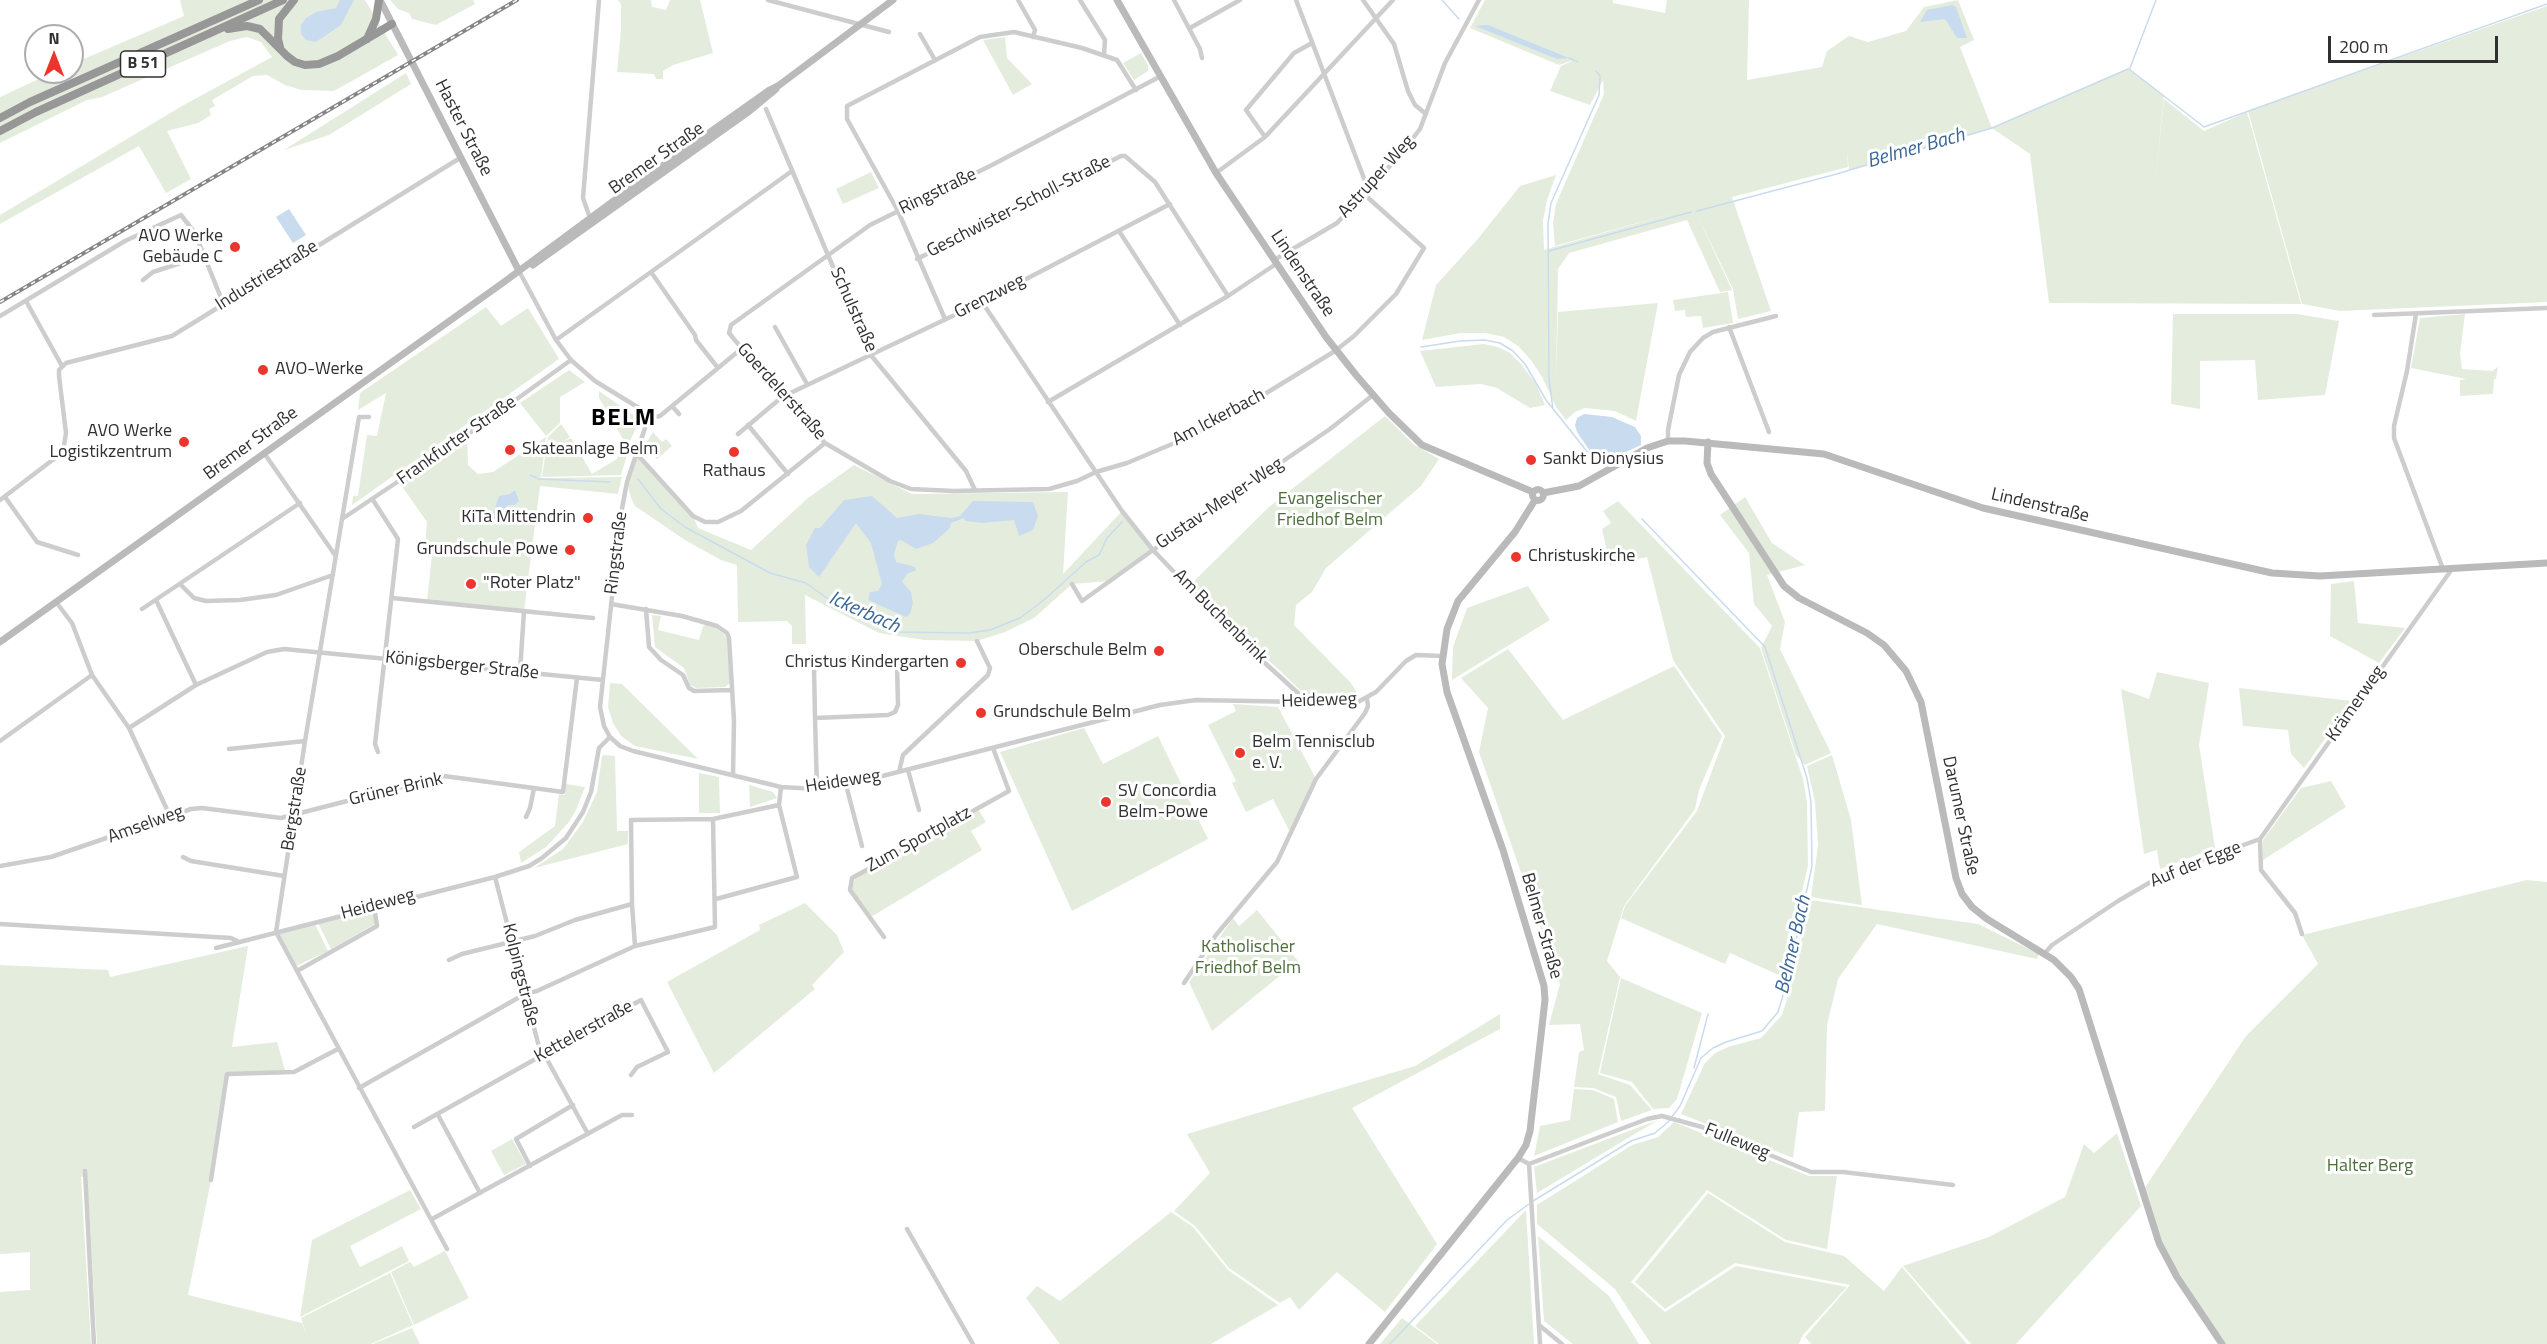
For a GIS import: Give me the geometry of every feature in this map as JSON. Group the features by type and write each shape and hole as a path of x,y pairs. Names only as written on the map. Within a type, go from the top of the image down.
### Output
{"highway":[{"name":"B 51","path":"0,118 30,102 259,0"},
{"name":"B 51","path":"0,131 36,112 283,0"},
{"path":"281,50 278,39 279,19 294,0"},
{"path":"367,39 376,19 379,0"},
{"path":"213,33 247,26 260,29 295,62 305,65 319,64 338,56 392,24"}],"street":[{"name":"Haster Straße","path":"379,0 519,271"},
{"path":"590,218 583,198 599,0"},
{"path":"768,0 889,32"},
{"name":"Bremer Straße","path":"519,271 540,261 755,107 778,86 861,26 892,0"},
{"path":"1018,0 1035,30 1034,36"},
{"path":"1080,0 1105,40 1104,55"},
{"name":"Lindenstraße","path":"1117,0 1216,173 1335,351 1422,446 1533,492 1539,490 1543,493 1579,486 1647,448 1668,441 1708,442 1824,454 1983,508 2272,573 2320,576 2547,563"},
{"path":"1174,0 1190,28 1202,58"},
{"path":"1190,28 1240,0"},
{"path":"1296,0 1370,189"},
{"path":"1363,0 1394,44 1408,91 1415,105 1426,114"},
{"path":"1216,173 1265,137 1393,0"},
{"name":"Astruper Weg","path":"1048,402 1228,296 1275,262 1336,223 1365,195 1420,129 1445,63 1479,0"},
{"path":"945,319 898,211 846,112 852,102 980,37 1014,32 1117,60 1136,90"},
{"path":"920,34 935,60"},
{"path":"1265,137 1246,110 1294,53 1312,43"},
{"name":"Ringstraße","path":"728,328 870,225 1161,76"},
{"name":"Bremer Straße","path":"0,642 623,194 778,86"},
{"name":"Schulstraße","path":"766,109 870,354 966,471 975,490"},
{"name":"Geschwister-Scholl-Straße","path":"917,259 1121,156 1129,159 1155,182 1228,296"},
{"name":"Industriestraße","path":"62,366 73,361 172,336 460,158"},
{"path":"556,340 792,171"},
{"name":"Am Ickerbach","path":"975,490 1049,489 1127,463 1184,439 1237,411 1335,351 1354,336 1396,294 1424,248 1365,195"},
{"name":"Grenzweg","path":"738,434 782,397 982,302 1170,204"},
{"path":"0,316 125,241 181,215 195,233 224,303"},
{"path":"1119,231 1180,325"},
{"path":"143,280 153,272 205,255"},
{"path":"519,271 556,340 571,360 595,381 639,408 645,419 660,416 741,349"},
{"path":"651,272 699,344 718,368"},
{"path":"26,301 62,366 59,376 66,433 65,447 59,456 2,499 37,542 78,555"},
{"name":"Am Buchenbrink","path":"982,302 1122,511 1153,550 1234,635 1298,693 1299,704"},
{"path":"2374,315 2547,308"},
{"path":"2416,314 2407,371 2394,426 2394,438 2443,569"},
{"path":"1668,441 1668,430 1679,375 1690,352 1703,338 1729,327 1776,316"},
{"path":"775,327 807,384"},
{"path":"1729,327 1769,432"},
{"name":"Goerdelerstraße","path":"728,328 741,349 825,443 890,481 911,489 975,490"},
{"name":"Frankfurter Straße","path":"342,519 373,500 571,360"},
{"name":"Gustav-Meyer-Weg","path":"1072,584 1082,602 1153,550 1330,429 1373,395"},
{"path":"672,406 679,414"},
{"name":"Bergstraße","path":"276,932 359,417 369,417"},
{"name":"Ringstraße","path":"610,737 601,716 611,604 622,506 635,452 645,428 645,419"},
{"path":"748,425 788,474"},
{"name":"Darumer Straße","path":"1708,442 1707,463 1711,474 1784,586 1799,598 1867,633 1884,645 1906,671 1921,702 1956,878 1962,894 1972,907 1987,919 2064,968 2079,988 2160,1243 2177,1277 2222,1344"},
{"path":"635,452 693,516 705,522 718,522 730,518 825,443"},
{"path":"264,453 335,555"},
{"path":"1533,492 1532,497 1535,500 1541,500 1543,493"},
{"path":"373,500 398,538 375,744 378,752"},
{"name":"Belmer Straße","path":"1369,1344 1518,1158 1526,1145 1530,1131 1544,986 1503,850 1447,692 1442,656 1447,629 1458,602 1515,532 1535,500"},
{"path":"142,609 300,503"},
{"name":"Krämerweg","path":"2260,839 2452,569"},
{"path":"180,584 194,598 206,601 240,600 276,595 333,575"},
{"path":"392,598 593,618"},
{"path":"156,600 196,685"},
{"path":"56,602 72,623 92,675 129,728 170,816"},
{"path":"611,604 682,616 717,626 727,633 732,690 734,775"},
{"path":"646,609 649,647 661,660 683,675 688,688 694,691 732,690"},
{"path":"520,672 524,611"},
{"path":"899,772 903,755 988,675 990,668 977,641"},
{"name":"Königsberger Straße","path":"129,728 196,685 267,652 284,649 603,680"},
{"name":"Heideweg","path":"216,948 495,877 529,866 566,838 583,812 591,792 599,748 610,737 620,746 633,752 781,787 817,789 846,785 908,770 1171,703 1222,700 1342,704 1367,699 1416,655 1442,656"},
{"path":"815,718 883,716 895,712 898,705 897,664 892,659 883,658 819,661 814,666 815,718 817,789"},
{"path":"0,741 92,675"},
{"name":"Grüner Brink","path":"294,815 444,776 563,792 577,678"},
{"path":"1184,983 1216,935 1277,862 1316,779 1365,713 1368,706 1367,699"},
{"path":"229,749 305,741"},
{"name":"Zum Sportplatz","path":"884,937 850,891 852,878 1009,790 993,748"},
{"path":"908,770 919,810"},
{"path":"846,785 862,846"},
{"path":"716,899 798,877 779,805 781,787"},
{"path":"526,817 534,788"},
{"path":"634,946 631,820 713,819 779,805"},
{"name":"Amselweg","path":"0,866 51,857 191,809 202,808 281,818 294,815"},
{"path":"359,1088 525,994 634,946 715,927 713,819"},
{"name":"Auf der Egge","path":"2044,954 2052,945 2118,901 2166,873 2260,839 2261,870 2295,914 2302,934"},
{"path":"183,857 192,861 284,876"},
{"name":"Kolpingstraße","path":"495,877 538,1043 588,1134"},
{"path":"449,960 462,954 512,942 632,904"},
{"path":"297,971 377,926 374,906"},
{"path":"0,924 231,938 239,942"},
{"path":"276,932 447,1249"},
{"name":"Kettelerstraße","path":"414,1127 641,1000 668,1052 637,1067 632,1075"},
{"path":"210,1180 227,1074 294,1072 338,1048"},
{"path":"530,1166 516,1139 573,1105"},
{"path":"438,1115 480,1193"},
{"path":"432,1219 622,1115 632,1115"},
{"name":"Fulleweg","path":"1529,1164 1647,1119 1662,1116 1682,1120 1811,1172 1843,1172 1953,1185"},
{"path":"1518,1158 1529,1164 1540,1344"},
{"path":"85,1171 94,1344"},
{"path":"907,1229 974,1344"},
{"path":"1539,1325 1562,1344"}],"green space":[{"path":"180,0 365,0 398,55 334,91 302,90 285,85 267,75 253,76 212,100 215,106 209,109 211,115 198,123 167,131 191,179 166,193 139,146 0,224 0,215 182,106 272,57 261,42 247,37 230,41 102,97 87,100 0,143 0,97 28,84 84,84 84,59 184,16"},
{"path":"390,0 473,0 475,4 436,25 412,19 409,13 398,9"},
{"path":"618,0 651,0 652,7 666,10 670,0 700,0 713,53 673,65 663,71 663,79 656,79 654,74 617,72 621,30 621,4"},
{"path":"1485,0 1613,0 1613,3 1665,13 1667,0 1749,0 1747,80 1822,67 1827,51 1849,36 1868,42 1906,31 1924,7 1958,0 1974,40 1960,47 1992,128 1849,170 1847,152 1848,167 1732,197 1771,311 1738,319 1733,289 1698,217 1732,290 1720,292 1687,220 1569,253 1558,269 1556,382 1558,312 1658,303 1636,421 1615,411 1585,408 1575,412 1566,420 1556,407 1531,360 1518,346 1504,337 1485,333 1461,333 1422,340 1436,285 1477,240 1520,186 1556,175 1547,200 1543,221 1544,250 1684,210 1555,246 1553,223 1556,204 1604,94 1603,80 1590,105 1550,91 1561,66 1577,59 1559,65 1470,28"},
{"path":"2547,6 2547,302 2340,311 2302,304 2248,111"},
{"path":"1005,37 1007,58 1032,84 1013,95 983,40"},
{"path":"1141,53 1148,65 1148,71 1134,80 1123,63"},
{"path":"2129,69 2164,95 2155,183 2164,99 2204,131 2247,112 2301,304 2049,303 2030,154 1992,128"},
{"path":"406,73 411,84 329,135 284,150"},
{"path":"871,172 879,188 843,204 836,189"},
{"path":"1728,292 1733,323 1703,328 1701,316 1686,317 1685,310 1675,311 1673,300"},
{"path":"486,307 501,326 528,308 559,359 352,505 353,496 358,496 367,435 377,436 386,393 358,410 360,393"},
{"path":"2173,314 2297,314 2339,321 2325,395 2258,400 2255,360 2200,361 2200,409 2171,404"},
{"path":"2465,314 2460,354 2462,369 2492,371 2498,367 2493,394 2460,396 2460,380 2466,379 2411,368 2420,318"},
{"path":"1484,344 1510,353 1522,365 1536,384 1545,405 1530,408 1497,388 1481,384 1436,387 1420,351"},
{"path":"569,370 585,382 560,397 560,423 546,436 520,403"},
{"path":"599,391 633,415 636,428 630,441 623,439 599,398"},
{"name":"Evangelischer Friedhof Belm","path":"1385,416 1413,444 1439,459 1421,486 1326,568 1312,592 1296,605 1294,625 1351,683 1359,696 1346,700 1305,698 1300,690 1190,585 1269,507"},
{"path":"561,424 570,437 562,442 571,438 592,474 617,459 619,452 627,455 621,475 542,477 548,437"},
{"path":"653,432 662,442 666,439 672,446 657,459 649,450 646,451 643,448"},
{"path":"467,435 468,465 478,474 493,472 546,437 541,478 622,477 618,494 540,486 524,611 427,601 433,546 425,545 427,522 399,482"},
{"path":"635,452 693,516 698,528 751,550 808,498 854,465 912,494 1068,492 1063,574 1122,511 1153,550 1109,581 1072,584 1034,618 1005,632 977,641 924,640 879,633 805,595 806,644 792,644 792,626 787,621 738,622 737,565 721,560 685,540 635,506 627,482"},
{"path":"1745,497 1772,543 1805,565 1767,575 1785,622 1780,649 1831,753 1805,765 1796,755 1761,648 1772,626 1754,604 1749,553 1720,515"},
{"path":"1618,501 1760,648 1803,779 1807,802 1808,865 1783,977 1730,953 1725,964 1621,918 1625,906 1697,811 1725,736 1673,660 1647,557 1610,565 1602,529 1611,523 1603,511"},
{"path":"2354,581 2358,623 2405,628 2379,663 2330,636 2331,584"},
{"path":"1528,586 1550,620 1452,680 1453,647 1467,608"},
{"path":"652,615 661,616 658,630 699,640 703,626 706,625 724,634 727,639 730,683 725,687 696,688 690,685 684,668 655,647"},
{"path":"1508,649 1563,720 1674,666 1722,736 1699,790 1695,809 1624,906 1607,961 1620,977 1598,1074 1630,1085 1652,1110 1621,1121 1616,1097 1593,1088 1574,1087 1579,1052 1584,1050 1580,1024 1549,1025 1560,984 1479,752 1488,708 1461,678"},
{"path":"2157,672 2209,683 2199,745 2215,848 2160,869 2157,850 2144,854 2121,689 2149,699"},
{"path":"610,683 622,684 698,759 635,746 621,736 613,723 608,707"},
{"path":"2239,688 2352,701 2304,768 2291,754 2288,730 2243,726"},
{"path":"1233,704 1278,707 1316,779 1291,834 1273,799 1246,812 1232,783 1236,781 1208,725 1236,711"},
{"name":"SV Concordia Belm-Powe","path":"1084,728 1103,764 1158,736 1208,839 1072,911 1000,752"},
{"path":"604,755 615,756 617,831 628,831 628,844 534,868 563,849 583,822 597,792"},
{"path":"1832,755 1851,820 1862,905 1811,897 1818,845 1815,802 1807,766"},
{"path":"699,773 719,777 720,813 699,813"},
{"path":"2331,781 2346,807 2263,860 2263,840 2301,788"},
{"path":"566,784 585,787 576,810 569,822 546,847 521,863 519,852 555,826 559,794 565,795"},
{"path":"749,785 773,792 777,798 750,807"},
{"path":"978,809 986,822 971,831 982,850 871,917 851,889 856,877"},
{"name":"Halter Berg","path":"2527,880 2547,882 2547,1344 2226,1344 2166,1254 2144,1189 2246,1036 2318,964 2302,935"},
{"path":"1810,900 1978,924 2039,954 2037,959 1877,924 1838,979 1827,1025 1825,1111 1799,1112 1793,1158 1681,1114 1705,1063 1715,1053 1761,1038 1782,1015 1792,983"},
{"path":"805,903 837,935 844,952 812,985 815,989 714,1073 667,982 760,930 759,925"},
{"path":"373,908 375,924 331,949 318,923"},
{"name":"Katholischer Friedhof Belm","path":"1257,910 1298,961 1212,1031 1189,982 1233,918 1239,926"},
{"path":"315,924 328,951 296,966 279,934"},
{"path":"248,946 232,1047 277,1042 285,1070 227,1075 211,1180 188,1295 302,1323 307,1336 301,1318 390,1273 413,1325 371,1344 97,1344 87,1176 81,1177 91,1344 0,1344 0,1292 30,1290 30,1252 0,1254 0,965 108,970 110,977"},
{"path":"1621,978 1702,1013 1677,1099 1669,1108 1653,1109 1632,1082 1600,1073"},
{"path":"1500,1014 1500,1029 1352,1108 1437,1244 1385,1312 1337,1272 1299,1310 1290,1297 1280,1303 1229,1268 1195,1226 1174,1211 1210,1173 1187,1134 1415,1066"},
{"path":"1574,1089 1593,1090 1614,1099 1618,1122 1534,1156 1540,1126 1570,1120"},
{"path":"1658,1120 1537,1193 1534,1167"},
{"path":"1674,1122 1809,1176 1837,1176 1827,1249 1786,1240 1707,1190 1631,1282 1665,1312 1736,1266 1847,1287 1802,1336 1799,1344 1651,1344 1615,1289 1537,1224 1537,1205 1632,1145 1658,1137"},
{"path":"2117,1133 2141,1206 2016,1344 1971,1344 1903,1266 1989,1237 2065,1197 2084,1144 2094,1153"},
{"path":"512,1139 526,1164 504,1175 491,1151"},
{"path":"410,1190 421,1209 350,1246 360,1267 402,1246 409,1261 300,1317 312,1240"},
{"path":"1708,1193 1785,1242 1844,1256 1884,1291 1902,1267 1967,1344 1811,1344 1805,1337 1850,1285 1735,1263 1665,1309 1635,1282"},
{"path":"1526,1210 1534,1344 1439,1344 1415,1326"},
{"path":"1171,1212 1193,1227 1228,1270 1278,1305 1211,1344 1060,1344 1026,1298 1037,1286 1060,1301"},
{"path":"1538,1236 1609,1296 1639,1344 1573,1344 1544,1321"},
{"path":"445,1251 469,1298 414,1325 391,1272 410,1262 414,1267"},
{"path":"1402,1318 1437,1344 1380,1344"},
{"path":"412,1328 420,1344 373,1344"}],"water":[{"path":"340,0 354,0 341,25 315,42 306,40 301,34 301,25 306,18 316,12 336,8"},
{"path":"1952,5 1956,7 1967,38 1957,38 1945,19 1920,22 1927,10"},
{"path":"1488,25 1569,58 1557,59 1475,26"},
{"path":"289,209 306,235 293,243 276,217"},
{"path":"1584,414 1612,417 1635,427 1641,436 1641,445 1602,463 1596,460 1577,432 1575,425 1577,418"},
{"path":"515,490 519,501 503,509 504,515 489,523 486,518 493,514 499,496 510,494"},
{"path":"872,496 897,518 919,514 952,518 960,516 973,501 1033,502 1038,516 1033,530 1019,536 1014,520 982,523 965,521 964,518 951,523 950,528 933,543 916,549 901,540 898,541 894,554 896,562 915,567 916,570 907,574 902,582 911,592 913,603 910,614 906,617 868,600 870,592 878,591 882,584 871,543 856,523 819,577 809,567 806,545 815,528 820,528 844,500"}],"waterway":[{"path":"1442,0 1459,19"},
{"path":"2130,68 2156,0"},
{"path":"2129,69 2204,127 2547,4"},
{"path":"1569,58 1578,62"},
{"name":"Belmer Bach","path":"1697,211 1833,175 1992,128 2128,69"},
{"path":"1553,409 1549,379 1548,224 1551,203 1599,95 1600,76 1596,71"},
{"name":"Belmer Bach","path":"1549,251 1691,212"},
{"name":"Ickerbach","path":"1421,347 1485,340 1500,343 1513,351 1525,364 1546,400 1597,464"},
{"path":"530,475 537,478"},
{"path":"538,479 610,482"},
{"name":"Ickerbach","path":"638,479 661,509 685,527 770,573 806,583 838,606 898,632 969,633 990,630 1020,618 1086,562 1099,555 1107,538 1122,522"},
{"name":"Belmer Bach","path":"1533,1201 1631,1141 1655,1133 1668,1122 1680,1106 1701,1058 1713,1048 1726,1042 1762,1031 1778,1012 1787,982 1812,866 1811,802 1807,778 1765,647 1642,519"},
{"path":"1694,1068 1708,1014"},
{"name":"Belmer Bach","path":"1390,1344 1507,1220 1529,1204"}],"railway":[{"path":"0,302 517,0"}],"place":[{"name":"AVO Werke Gebäude C","path":"235,247"},
{"name":"AVO-Werke","path":"263,370"},
{"name":"AVO Werke Logistikzentrum","path":"184,442"},
{"name":"Skateanlage Belm","path":"510,450"},
{"name":"Rathaus","path":"734,452"},
{"name":"Sankt Dionysius","path":"1531,460"},
{"name":"KiTa Mittendrin","path":"588,518"},
{"name":"Grundschule Powe","path":"570,550"},
{"name":"Christuskirche","path":"1516,557"},
{"name":"\"Roter Platz\"","path":"471,584"},
{"name":"Oberschule Belm","path":"1159,651"},
{"name":"Christus Kindergarten","path":"961,663"},
{"name":"Grundschule Belm","path":"981,713"},
{"name":"Belm Tennisclub e. V.","path":"1240,753"},
{"name":"SV Concordia Belm-Powe","path":"1106,802"}],"district":[{"name":"BELM","path":"624,419"}]}
